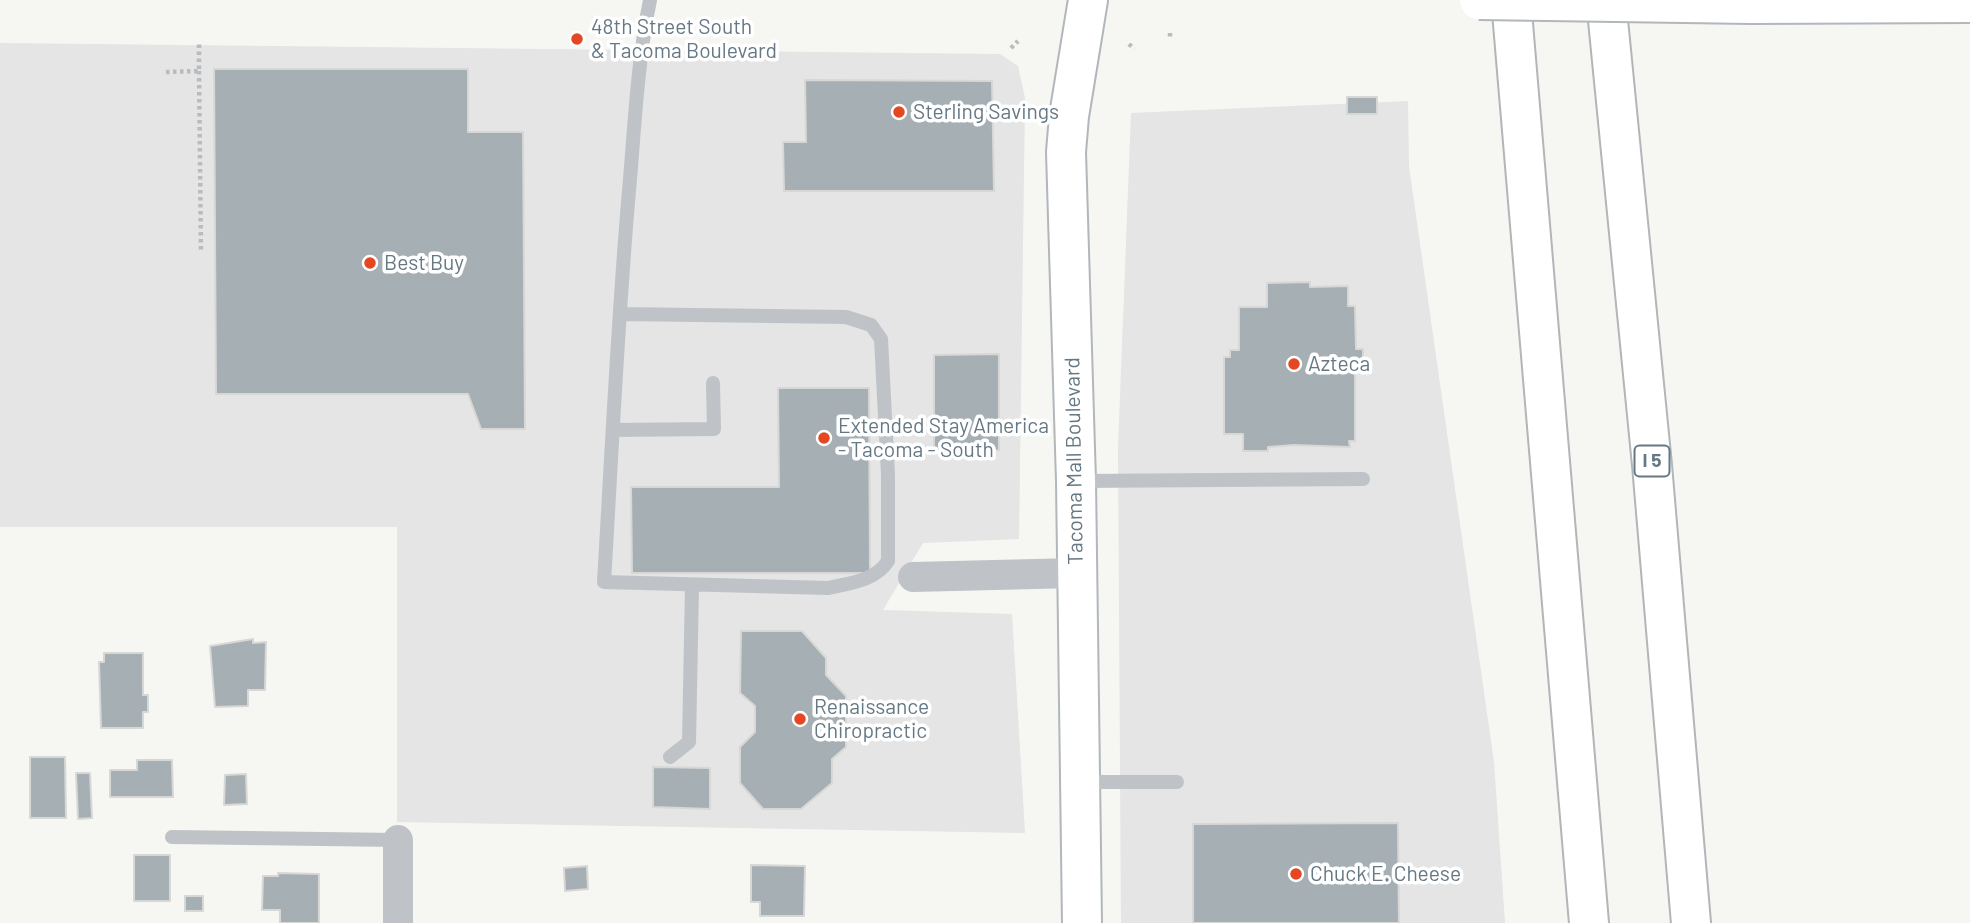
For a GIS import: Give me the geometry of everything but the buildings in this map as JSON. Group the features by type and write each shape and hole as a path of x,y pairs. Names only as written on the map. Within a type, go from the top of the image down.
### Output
{"main road":[{"name":"Tacoma Mall Boulevard","path":"1082,923 1076,481 1066,152 1069,116 1088,0"},
{"path":"1479,0 1752,4 1970,3"},
{"path":"1511,0 1589,923"},
{"name":"I 5","path":"1606,0 1652,465 1691,923"},
{"path":"1563,635 1570,923"}],"street":[{"path":"913,577 1076,573"},
{"path":"398,840 398,923"}],"lane":[{"path":"620,314 846,317 871,326 881,339 888,475 888,561 882,570 861,581 828,588 604,582 620,314 642,39 650,0"},
{"path":"613,430 714,429 713,383"},
{"path":"1076,481 1363,479"},
{"path":"670,757 689,742 692,586"},
{"path":"1080,782 1177,782"},
{"path":"172,837 398,840"}],"path":[{"path":"1170,33 1170,40"},
{"path":"199,41 201,253"},
{"path":"1011,48 1018,41"},
{"path":"1129,44 1134,49"},
{"path":"166,72 199,71"}],"shaded area":[{"path":"0,43 1000,54 1018,66 1025,98 1019,539 923,543 883,610 1012,614 1025,833 397,822 397,527 0,527"},
{"path":"1408,101 1409,167 1494,762 1505,923 1121,923 1118,448 1131,113"}],"place":[{"name":"48th Street South & Tacoma Boulevard","path":"577,39"},
{"name":"Sterling Savings","path":"899,112"},
{"name":"Best Buy","path":"370,263"},
{"name":"Azteca","path":"1294,364"},
{"name":"Extended Stay America - Tacoma - South","path":"824,438"},
{"name":"Renaissance Chiropractic","path":"800,719"},
{"name":"Chuck E. Cheese","path":"1296,874"}]}
